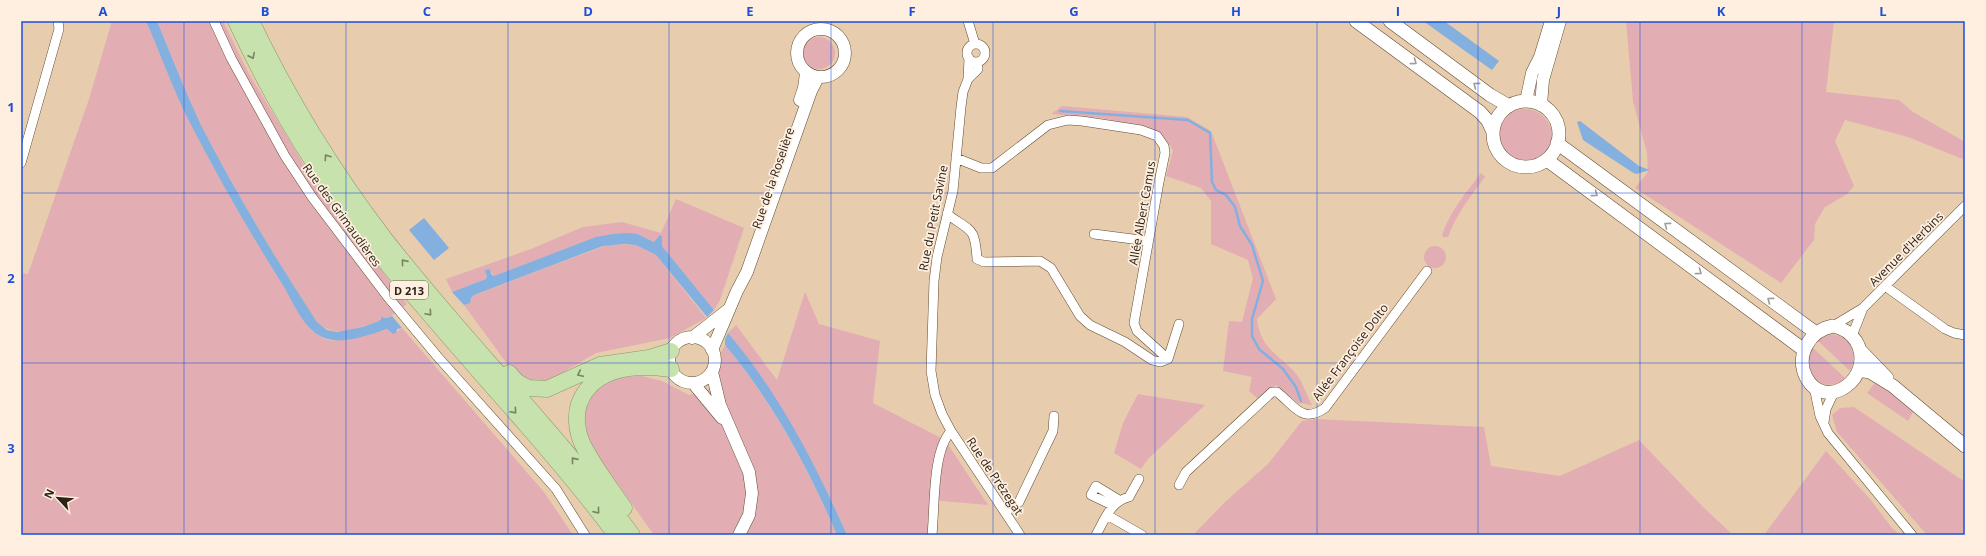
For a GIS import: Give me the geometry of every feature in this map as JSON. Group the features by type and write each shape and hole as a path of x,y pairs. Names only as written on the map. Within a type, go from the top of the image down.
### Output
{"highway":[{"name":"D 213","path":"236,21 252,55 284,113 315,165 357,224 389,266 547,450 616,535"},
{"name":"D 213","path":"251,21 287,92 345,183 405,263 564,447 632,535"},
{"path":"466,334 479,340 517,382 528,388 538,390 546,389 600,365 649,358 671,351"},
{"path":"642,535 582,442 577,423 578,408 583,394 591,383 615,370 654,366 671,369"}],"main road":[{"path":"1356,21 1480,112 1488,121 1493,132 1495,147 1503,159 1509,163 1529,167 1539,165 1547,160 1553,152 1558,143 1559,134 1554,117 1541,105 1526,101 1509,106 1499,114 1493,132"},
{"path":"1390,21 1490,95 1509,106"},
{"path":"1558,143 1816,333"},
{"path":"1547,160 1804,350"},
{"path":"1860,350 1861,360 1859,370 1848,386 1834,392 1825,392 1814,387 1807,379 1802,363 1804,350 1809,340 1816,333 1833,326 1845,330 1852,336 1860,350 1873,362 1894,386 1965,446"},
{"path":"1859,370 1870,372 1894,386"}],"street":[{"path":"21,163 59,30 58,21"},
{"name":"Rue des Grimaudières","path":"214,21 231,58 282,150 312,197 392,302 437,356 556,489 585,535"},
{"name":"Rue du Petit Savine","path":"968,21 975,44"},
{"path":"1526,101 1532,73 1540,57 1551,21"},
{"path":"1541,105 1543,80 1560,21"},
{"path":"828,26 840,39 843,45 844,58 841,66 836,72 826,77 818,77 806,73 800,66 797,58 797,48 800,40 806,34 828,26"},
{"name":"Rue du Petit Savine","path":"951,431 942,414 935,395 931,371 934,282 937,257 953,191 963,92 973,60 968,50 975,44"},
{"name":"Rue du Petit Savine","path":"973,60 983,60 985,54 981,46 975,44"},
{"name":"Rue de la Roselière","path":"740,283 742,270 804,88 806,73"},
{"name":"Rue de la Roselière","path":"712,350 740,283 747,272 811,91 818,77"},
{"name":"Allée Albert Camus","path":"956,158 981,168 992,168 1048,125 1068,120 1141,130 1157,136 1161,141 1165,153 1165,160 1148,241 1134,323 1137,331 1168,359"},
{"name":"Avenue d'Herbins","path":"1833,326 1863,308 1965,206"},
{"path":"947,214 972,231 976,239 977,259 984,262 1044,262 1051,268 1080,316 1090,324 1125,342 1152,360 1160,362 1168,359 1179,324"},
{"path":"1094,234 1148,241"},
{"name":"Allée Françoise Dolto","path":"1179,485 1186,472 1272,392 1278,392 1294,408 1307,415 1318,413 1325,408 1427,271"},
{"path":"1885,286 1945,329 1965,336"},
{"name":"Rue de la Roselière","path":"692,338 730,308"},
{"name":"Avenue d'Herbins","path":"1852,336 1863,308"},
{"path":"712,372 700,382 693,383 680,380 671,369 669,357 671,351 680,341 692,338 704,341 712,350 714,365 712,372 714,386 729,427 749,472 752,493 749,515 739,535"},
{"path":"693,383 729,427"},
{"path":"1814,387 1820,416 1832,439 1912,535"},
{"path":"1824,426 1826,409 1834,392"},
{"path":"1005,512 1019,502 1054,431 1054,416"},
{"path":"932,535 938,461 944,440 951,431"},
{"name":"Rue de Prézegat","path":"951,431 1020,535"},
{"path":"1096,535 1116,502 1129,497 1139,479"},
{"path":"1107,515 1142,535"}],"shaded area":[{"path":"110,21 146,21 182,106 216,172 309,328 322,338 334,341 358,337 387,329 393,334 402,328 544,492 573,535 21,535 21,273 28,274 89,99 111,24"},
{"path":"157,21 223,21 248,72 315,183 407,304 391,316 380,318 379,321 347,331 332,330 317,322 256,225 214,150 195,112"},
{"path":"1626,21 1834,21 1826,92 1899,100 1913,112 1965,142 1965,160 1908,137 1845,120 1835,141 1854,186 1847,194 1825,207 1815,224 1814,240 1781,283 1635,188 1648,172 1647,153 1633,101"},
{"path":"816,37 822,37 831,41 835,53 831,65 822,69 816,69 807,65 803,56 803,50 807,41"},
{"path":"1062,106 1187,117 1211,131 1276,299 1257,319 1259,330 1262,338 1272,351 1297,375 1312,405 1298,403 1276,385 1258,399 1249,391 1252,377 1223,371 1229,321 1242,322 1253,278 1248,260 1211,244 1211,201 1201,188 1166,176 1173,151 1161,134 1102,118 1051,114"},
{"path":"1520,109 1530,109 1540,113 1548,121 1552,131 1552,141 1548,151 1540,159 1530,163 1520,163 1510,159 1502,151 1498,141 1498,131 1502,121 1510,113"},
{"path":"1481,173 1485,177 1469,198 1448,237 1443,237 1442,235 1449,218"},
{"path":"676,199 744,228 720,300 714,310 662,246 662,237 654,242 637,235 613,234 589,240 494,276 489,269 486,270 486,279 452,292 446,279 531,249 583,227 622,222 661,233"},
{"path":"610,244 636,245 656,255 706,318 670,338 596,353 545,383 526,382 511,369 464,305 470,303 471,298 474,295"},
{"path":"1435,246 1443,249 1446,257 1443,265 1435,268 1427,265 1424,257 1427,249"},
{"path":"805,292 819,324 880,341 873,403 945,440 988,505 931,500 928,535 847,535 822,482 794,430 763,380 728,333 736,325 777,380"},
{"path":"1829,334 1842,338 1851,346 1853,352 1853,364 1850,371 1817,340"},
{"path":"725,345 758,389 788,436 814,485 837,535 654,535 588,442 581,421 592,389 617,377 642,376 662,381 689,395 707,391 717,379 721,352"},
{"path":"1812,347 1846,379 1836,384 1828,385 1815,379 1811,373 1810,365"},
{"path":"1876,381 1914,410 1908,421 1867,393"},
{"path":"1138,394 1205,405 1148,459 1141,469 1114,453 1123,423"},
{"path":"1854,407 1965,482 1965,535 1927,535 1837,432 1832,415 1840,408"},
{"path":"1315,419 1484,427 1491,466 1560,476 1639,440 1703,507 1733,535 1193,535 1226,501 1268,464 1302,421"},
{"path":"1826,451 1870,499 1892,528 1900,535 1764,535"}],"water":[{"path":"146,21 157,21 195,112 214,150 256,225 317,322 327,330 337,332 363,327 379,321 382,317 386,318 392,316 402,328 397,329 396,333 393,334 387,329 354,339 329,339 316,333 305,322 246,225 199,140 177,95"},
{"path":"1423,21 1444,21 1499,61 1492,70"},
{"path":"1580,121 1639,166 1650,170 1636,174 1583,140 1577,122"},
{"path":"424,218 449,248 434,260 409,230"},
{"path":"629,233 637,234 654,242 660,235 662,237 662,246 714,310 707,317 656,255 636,245 624,244 603,246 474,295 471,298 470,303 464,305 452,292 486,279 487,277 485,270 490,269 491,274 494,276 596,237"},
{"path":"728,333 764,380 780,404 809,455 847,535 837,535 814,484 788,436 758,389 725,345 725,339"}],"waterway":[{"path":"1060,111 1188,120 1210,133 1212,182 1216,190 1226,195 1235,207 1240,226 1252,245 1263,281 1252,319 1252,336 1259,349 1283,369 1296,387 1301,401"}]}
